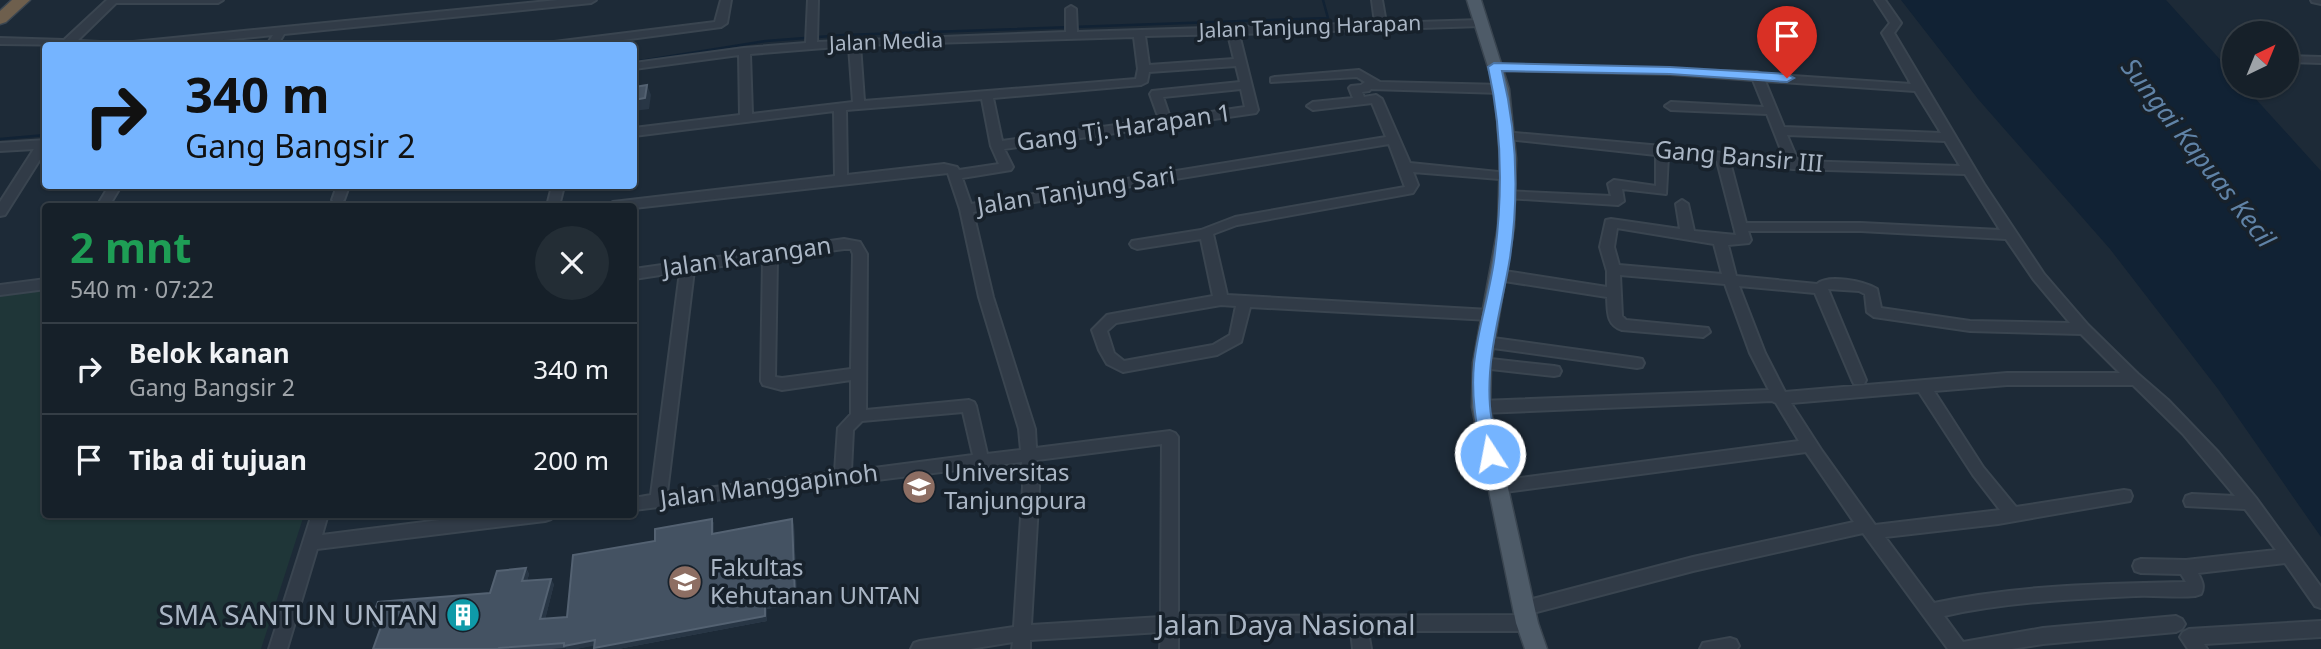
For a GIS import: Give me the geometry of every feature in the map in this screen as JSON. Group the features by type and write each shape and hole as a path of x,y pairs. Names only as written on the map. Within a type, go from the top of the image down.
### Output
{"highway":[{"path":"0,19 22,0"}],"main road":[{"path":"1474,0 1502,89 1507,135 1508,185 1506,227 1482,363 1481,407 1497,488 1536,649"}],"street":[{"path":"69,42 116,0 218,0"},
{"path":"416,16 424,0"},
{"path":"162,42 590,0"},
{"path":"578,42 721,24 726,0"},
{"path":"811,40 813,0"},
{"path":"1377,0 1381,24"},
{"path":"1880,0 1896,23 1888,33 1915,88 1949,136 1989,206 2040,278 2134,379 2180,421 2250,503 2321,601"},
{"path":"1071,9 1072,31"},
{"name":"Jalan Tanjung Harapan","path":"1139,32 1481,23"},
{"path":"274,42 281,30"},
{"name":"Gang Tj. Harapan 1","path":"998,146 1252,110 1233,30"},
{"name":"Jalan Media","path":"637,68 811,40 854,43 1072,31 1139,32"},
{"path":"637,132 840,107 987,97 1141,82 1144,69 1139,32"},
{"path":"0,41 42,43"},
{"path":"854,43 859,106"},
{"path":"744,51 746,117"},
{"path":"2300,59 2321,60"},
{"path":"1144,69 1241,62"},
{"path":"1494,67 1757,75 1915,88"},
{"path":"1275,80 1359,73 1372,85"},
{"path":"1757,75 1793,165"},
{"path":"1166,121 1156,94 1247,85"},
{"path":"1360,101 1356,88 1365,89 1372,85 1502,89"},
{"path":"956,175 1007,167 998,146 987,97"},
{"path":"1137,244 1204,234 1215,226 1409,190 1412,185 1376,99 1313,106"},
{"path":"1671,106 1772,111"},
{"path":"840,107 841,180"},
{"path":"1780,131 1949,136"},
{"name":"Gang Bansir III","path":"1507,135 1793,165 1970,170"},
{"name":"Jalan Tanjung Sari","path":"637,203 944,168 953,170 956,175 966,209 1393,140"},
{"path":"0,147 42,144"},
{"path":"0,212 42,147"},
{"path":"1405,167 1618,201 1614,184 1662,191 1662,150"},
{"path":"1703,332 1622,325 1615,318 1612,293 1614,271 1607,247 1611,223 1688,236 1743,241 1722,157"},
{"path":"338,200 342,189"},
{"path":"1682,204 1688,236"},
{"path":"966,209 975,257 1027,429 1030,453 1022,641"},
{"path":"1741,227 1860,227 2012,235"},
{"path":"1204,234 1222,300"},
{"path":"1720,240 1727,278 1753,346 1777,397 1868,529 1958,649"},
{"name":"Jalan Karangan","path":"637,274 844,244 857,247 860,254 858,416 846,428 843,476"},
{"path":"770,253 768,381 777,385 859,373"},
{"path":"658,501 688,265"},
{"path":"1614,271 1621,269 1727,278 1820,289"},
{"path":"1497,275 1612,293"},
{"path":"1820,289 1824,284 1866,287 1872,292 1874,312 1970,326 2086,329"},
{"path":"0,290 42,285"},
{"path":"1820,289 1859,380"},
{"path":"1244,301 1236,338 1217,350 1118,367 1111,362 1099,330 1107,321 1222,300 1244,301 1490,315"},
{"path":"1486,342 1637,363"},
{"path":"1482,363 1554,371"},
{"path":"1481,407 1777,397 2007,379 2134,379"},
{"path":"1924,387 1978,471 2012,514"},
{"path":"858,416 969,406 981,459"},
{"name":"Jalan Manggapinoh","path":"637,504 1170,437 1168,624"},
{"path":"1497,488 1809,446"},
{"name":"Jalan Daya Nasional","path":"920,649 1022,641 1168,624 1358,624 1526,615 1680,567 1868,529 2012,514 2124,496"},
{"path":"2192,501 2250,503"},
{"path":"278,649 319,518"},
{"path":"311,542 449,520 481,518"},
{"path":"2141,566 2232,566 2289,556"},
{"path":"1930,611 1975,602 2069,594 2195,589 2196,583 2186,567"},
{"path":"1168,624 1169,649"},
{"path":"1358,624 1362,649"},
{"path":"1964,649 2043,636 2176,624"},
{"path":"2198,649 2189,637 2321,629"},
{"path":"1709,649 1730,646"}],"green space":[{"path":"42,290 42,518 303,518 261,649 0,649 0,296"}],"water":[{"name":"Sungai Kapuas Kecil","path":"1901,0 2166,0 2222,62 2222,98 2255,98 2321,171 2321,537 2218,389 2110,249 1978,99"}],"building":[{"path":"647,85 645,98 637,99 637,87"},
{"name":"Fakultas Kehutanan UNTAN","path":"712,519 712,534 792,519 795,598 765,604 765,616 594,648 595,640 564,646 564,643 498,649 373,649 383,621 370,622 378,602 490,593 497,571 526,568 522,581 551,579 540,619 567,617 573,555 655,541 655,529"}],"waterway":[{"path":"637,62 766,41 844,35 1328,18 1323,0"},
{"path":"0,139 42,135"}],"place":[{"name":"Universitas Tanjungpura","path":"919,487"},
{"name":"Fakultas Kehutanan UNTAN","path":"685,582"},
{"name":"SMA SANTUN UNTAN","path":"463,615"}],"route":[{"path":"1490,454 1481,407 1482,363 1502,256 1508,194 1505,112 1502,89 1494,67 1670,71 1787,78"}]}
